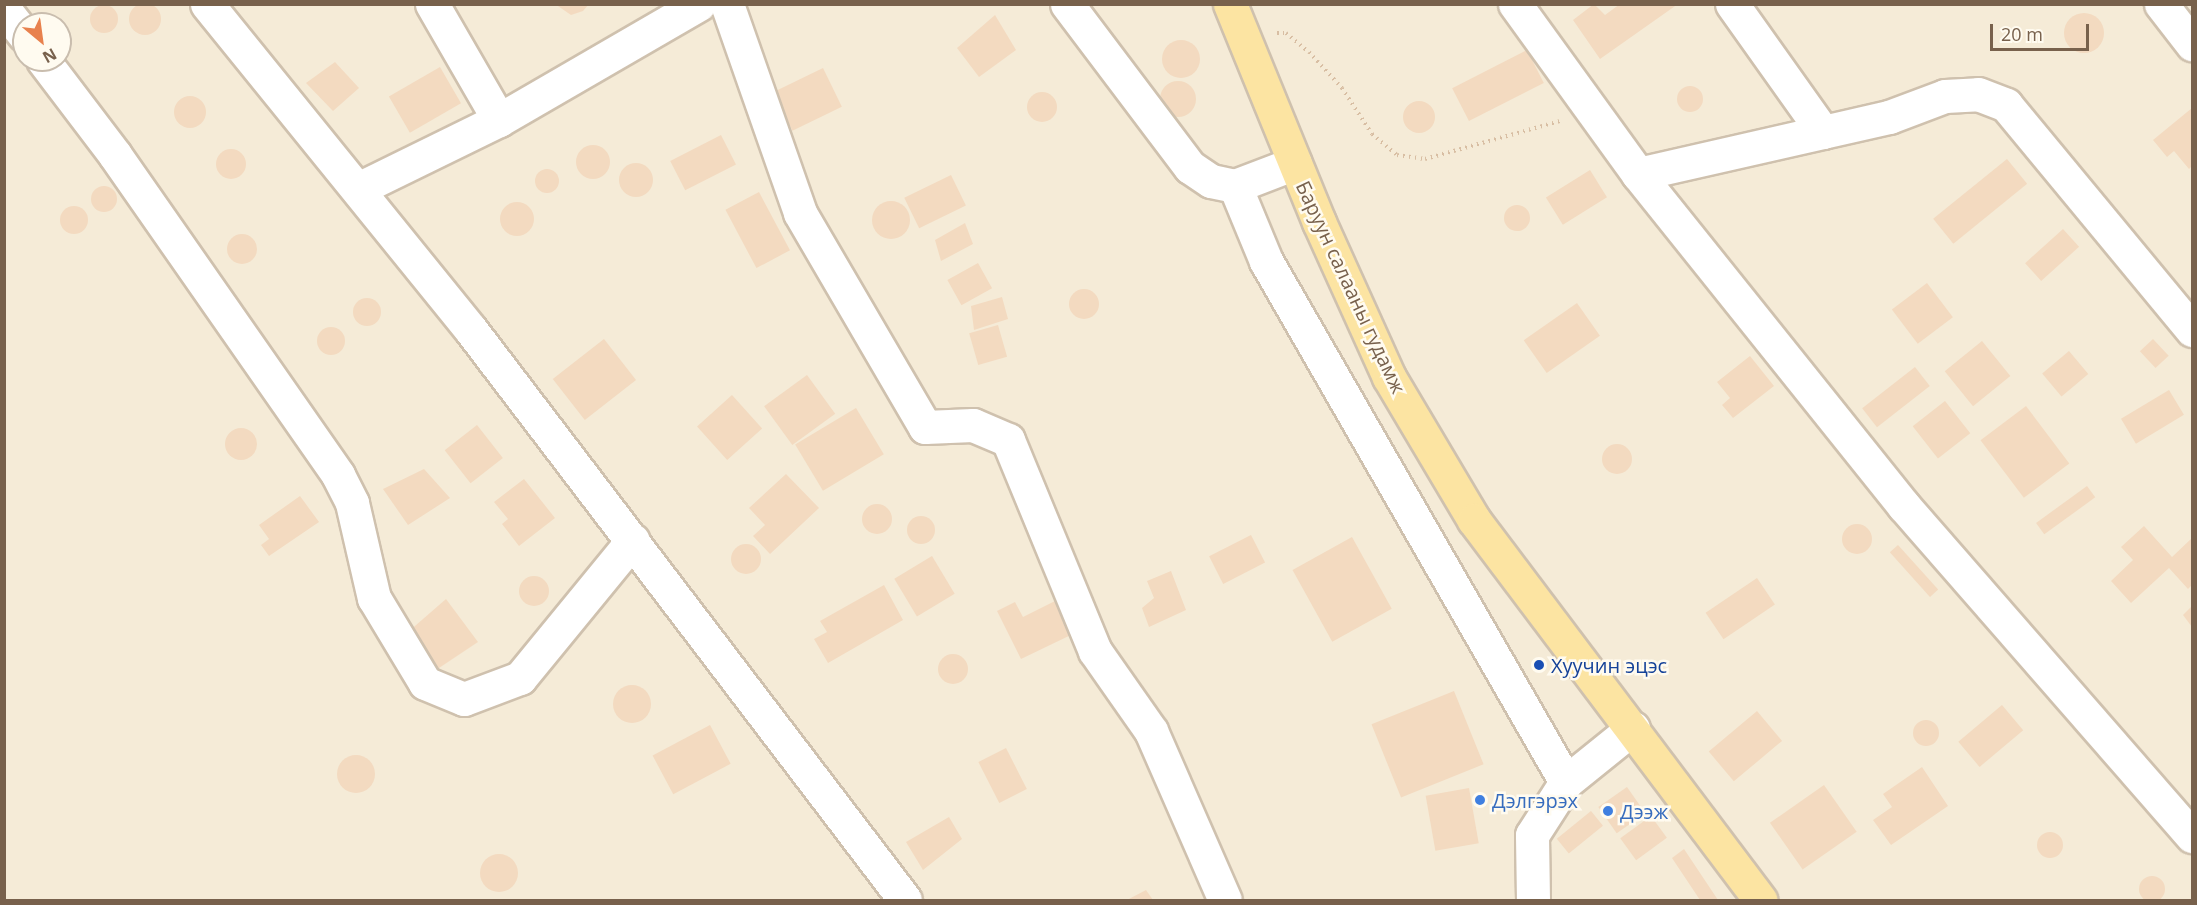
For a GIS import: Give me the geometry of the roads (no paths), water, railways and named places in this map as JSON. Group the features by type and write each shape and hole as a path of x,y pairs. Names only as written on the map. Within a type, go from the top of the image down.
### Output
{"main road":[{"name":"Баруун салааны гудамж","path":"1236,18 1295,163 1389,377 1474,520 1633,728 1760,900"}],"street":[{"path":"207,4 358,189 633,540 905,900"},
{"path":"432,4 499,120"},
{"path":"358,189 499,120 699,4"},
{"path":"727,4 800,213 925,426 973,425 1008,440 1095,651 1151,731 1226,900"},
{"path":"1067,4 1190,167 1211,180 1235,186 1295,163"},
{"path":"1515,4 1638,174 1904,506 2193,836"},
{"path":"1732,4 1823,132"},
{"path":"2161,4 2193,44"},
{"path":"52,72 115,155 338,475 352,503 374,598 425,683 464,699 520,678 633,540"},
{"path":"1638,174 1889,117 1945,96 1978,94 2006,105 2193,330"},
{"path":"1235,186 1266,261 1566,782"},
{"path":"1533,900 1532,835 1566,782 1633,728"}],"place":[{"name":"Хуучин эцэс","path":"1539,665"},
{"name":"Дэлгэрэх","path":"1480,800"},
{"name":"Дээж","path":"1608,811"}]}
